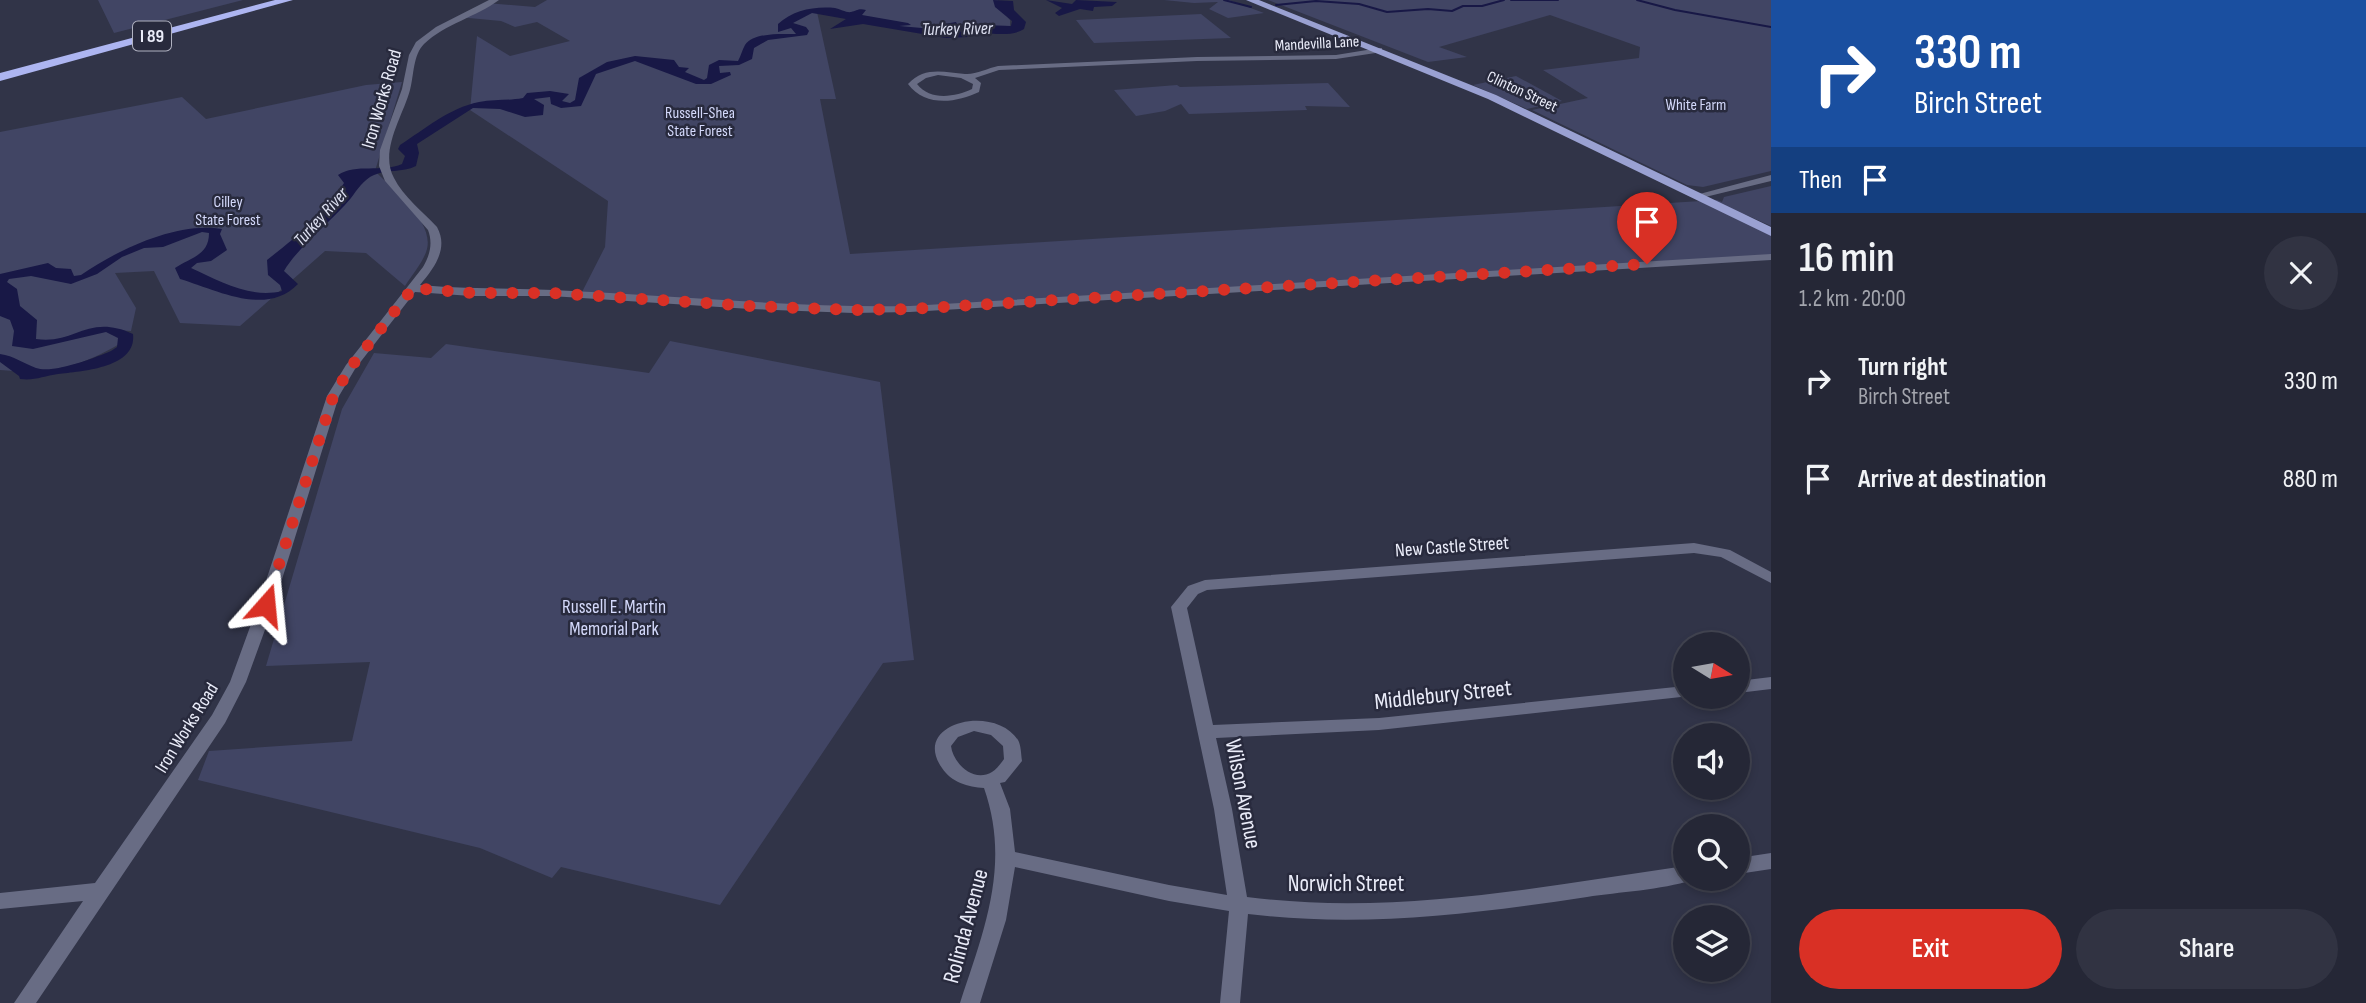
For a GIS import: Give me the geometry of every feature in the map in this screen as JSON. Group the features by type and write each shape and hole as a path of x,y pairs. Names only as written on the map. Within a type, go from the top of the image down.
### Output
{"highway":[{"name":"I 89","path":"147,24 241,0"},
{"name":"I 89","path":"0,77 288,0"}],"main road":[{"name":"Clinton Street","path":"1251,0 1492,97 1771,232"}],"street":[{"name":"Iron Works Road","path":"24,1003 219,719 238,682 294,521 333,397 350,368 435,256 436,234 385,171 389,137 407,89 413,55 419,44 439,29 495,0"},
{"name":"Mandevilla Lane","path":"968,77 978,83 978,88 958,97 926,95 912,85 918,78 933,74 968,77 984,71 1006,68 1189,60 1354,58 1379,50"},
{"path":"1697,196 1771,178"},
{"path":"413,288 471,293 551,293 751,306 887,310 1771,257"},
{"name":"New Castle Street","path":"1184,598 1205,585 1694,548 1725,553 1771,578"},
{"name":"Wilson Avenue","path":"1184,598 1179,607 1182,628 1223,809 1239,906 1230,1003"},
{"path":"1750,686 1771,683"},
{"name":"Middlebury Street","path":"1206,732 1379,724 1673,693"},
{"name":"Rolinda Avenue","path":"970,1003 999,911 1009,858 1000,807 990,780"},
{"name":"Norwich Street","path":"1009,858 1239,906 1332,912 1413,909 1673,876"},
{"path":"1750,864 1771,861"},
{"path":"0,901 101,891"}],"green space":[{"path":"98,0 243,0 114,33"},
{"name":"Russell-Shea State Forest","path":"547,0 998,0 996,4 1010,20 1010,27 921,30 817,12 836,99 820,99 850,254 1717,200 1722,202 1724,197 1771,186 1771,226 1744,214 1771,230 1771,255 870,309 581,294 605,247 608,201 470,110 477,36 510,56 570,41 537,22 515,27 501,21 458,17 486,3 535,7"},
{"path":"1164,0 1229,0 1264,13 1228,18 1209,9 1218,2"},
{"name":"White Farm","path":"1268,0 1771,0 1771,171 1703,187 1687,185 1532,110 1588,98 1543,70 1639,58 1640,47 1550,15 1439,47 1467,57 1428,62"},
{"path":"1201,14 1231,38 1094,43 1076,20"},
{"path":"1516,76 1562,101 1527,109 1473,85"},
{"name":"Cilley State Forest","path":"402,82 375,171 410,206 427,238 427,249 423,258 405,286 366,253 325,251 240,326 180,323 154,271 115,273 136,308 131,331 114,330 126,340 95,357 66,367 35,371 0,370 0,132 182,97 206,119 366,85"},
{"path":"1328,83 1350,107 1305,106 1307,110 1189,114 1181,104 1165,111 1136,116 1114,90 1177,85"},
{"name":"Russell E. Martin Memorial Park","path":"670,341 880,382 914,660 883,663 720,905 561,867 552,878 480,848 198,780 209,751 352,741 370,662 266,666 342,409 374,353 431,358 446,344 649,373"}],"water":[{"name":"Turkey River","path":"993,0 1013,1 1014,10 1026,22 1024,29 1000,34 957,29 968,37 946,38 863,24 830,29 846,19 812,13 793,23 806,27 809,31 807,35 768,40 754,48 752,59 739,65 719,66 720,73 730,72 731,75 711,84 696,84 635,61 596,74 581,106 561,108 551,104 550,97 534,99 544,105 543,115 525,117 500,109 473,108 417,144 419,153 416,166 379,173 364,182 290,262 284,271 298,284 285,294 271,299 241,298 180,279 175,268 198,255 206,246 209,233 202,232 163,247 144,248 122,257 97,274 71,284 31,276 9,279 7,282 17,289 20,306 37,320 36,339 50,340 104,327 118,328 133,334 132,345 126,354 106,366 34,379 20,379 0,362 0,354 36,368 63,367 111,351 117,347 118,338 106,332 33,349 12,346 14,331 10,320 0,316 0,274 48,263 56,268 71,269 74,276 81,275 130,247 167,233 186,229 222,229 220,234 227,250 211,261 197,263 191,268 247,291 282,291 280,285 268,275 267,260 309,225 328,205 344,183 338,175 353,169 386,168 402,164 405,156 398,149 400,145 458,109 479,102 517,99 523,98 527,93 550,91 569,94 562,101 570,103 575,100 579,78 607,62 635,56 674,60 679,67 689,68 685,72 704,80 707,78 709,65 719,60 738,61 745,45 755,38 796,34 791,28 778,32 778,24 790,15 812,8 835,8 849,12 863,9 866,10 862,15 911,25 899,26 922,28 956,22 1011,26 1012,21 995,7"},
{"path":"1046,0 1072,4 1076,0 1117,2 1112,6 1094,7 1093,11 1080,9 1059,16 1055,13 1062,8"}],"waterway":[{"path":"1224,0 1251,7"},
{"path":"1276,5 1316,1 1359,4 1387,12 1428,9 1452,11 1463,6 1482,6 1504,0"},
{"path":"1511,0 1558,0"},
{"path":"1637,0 1675,10 1771,27"}],"route":[{"path":"266,605 333,397 350,368 413,288 471,293 551,293 751,306 910,309 1647,264"}]}
